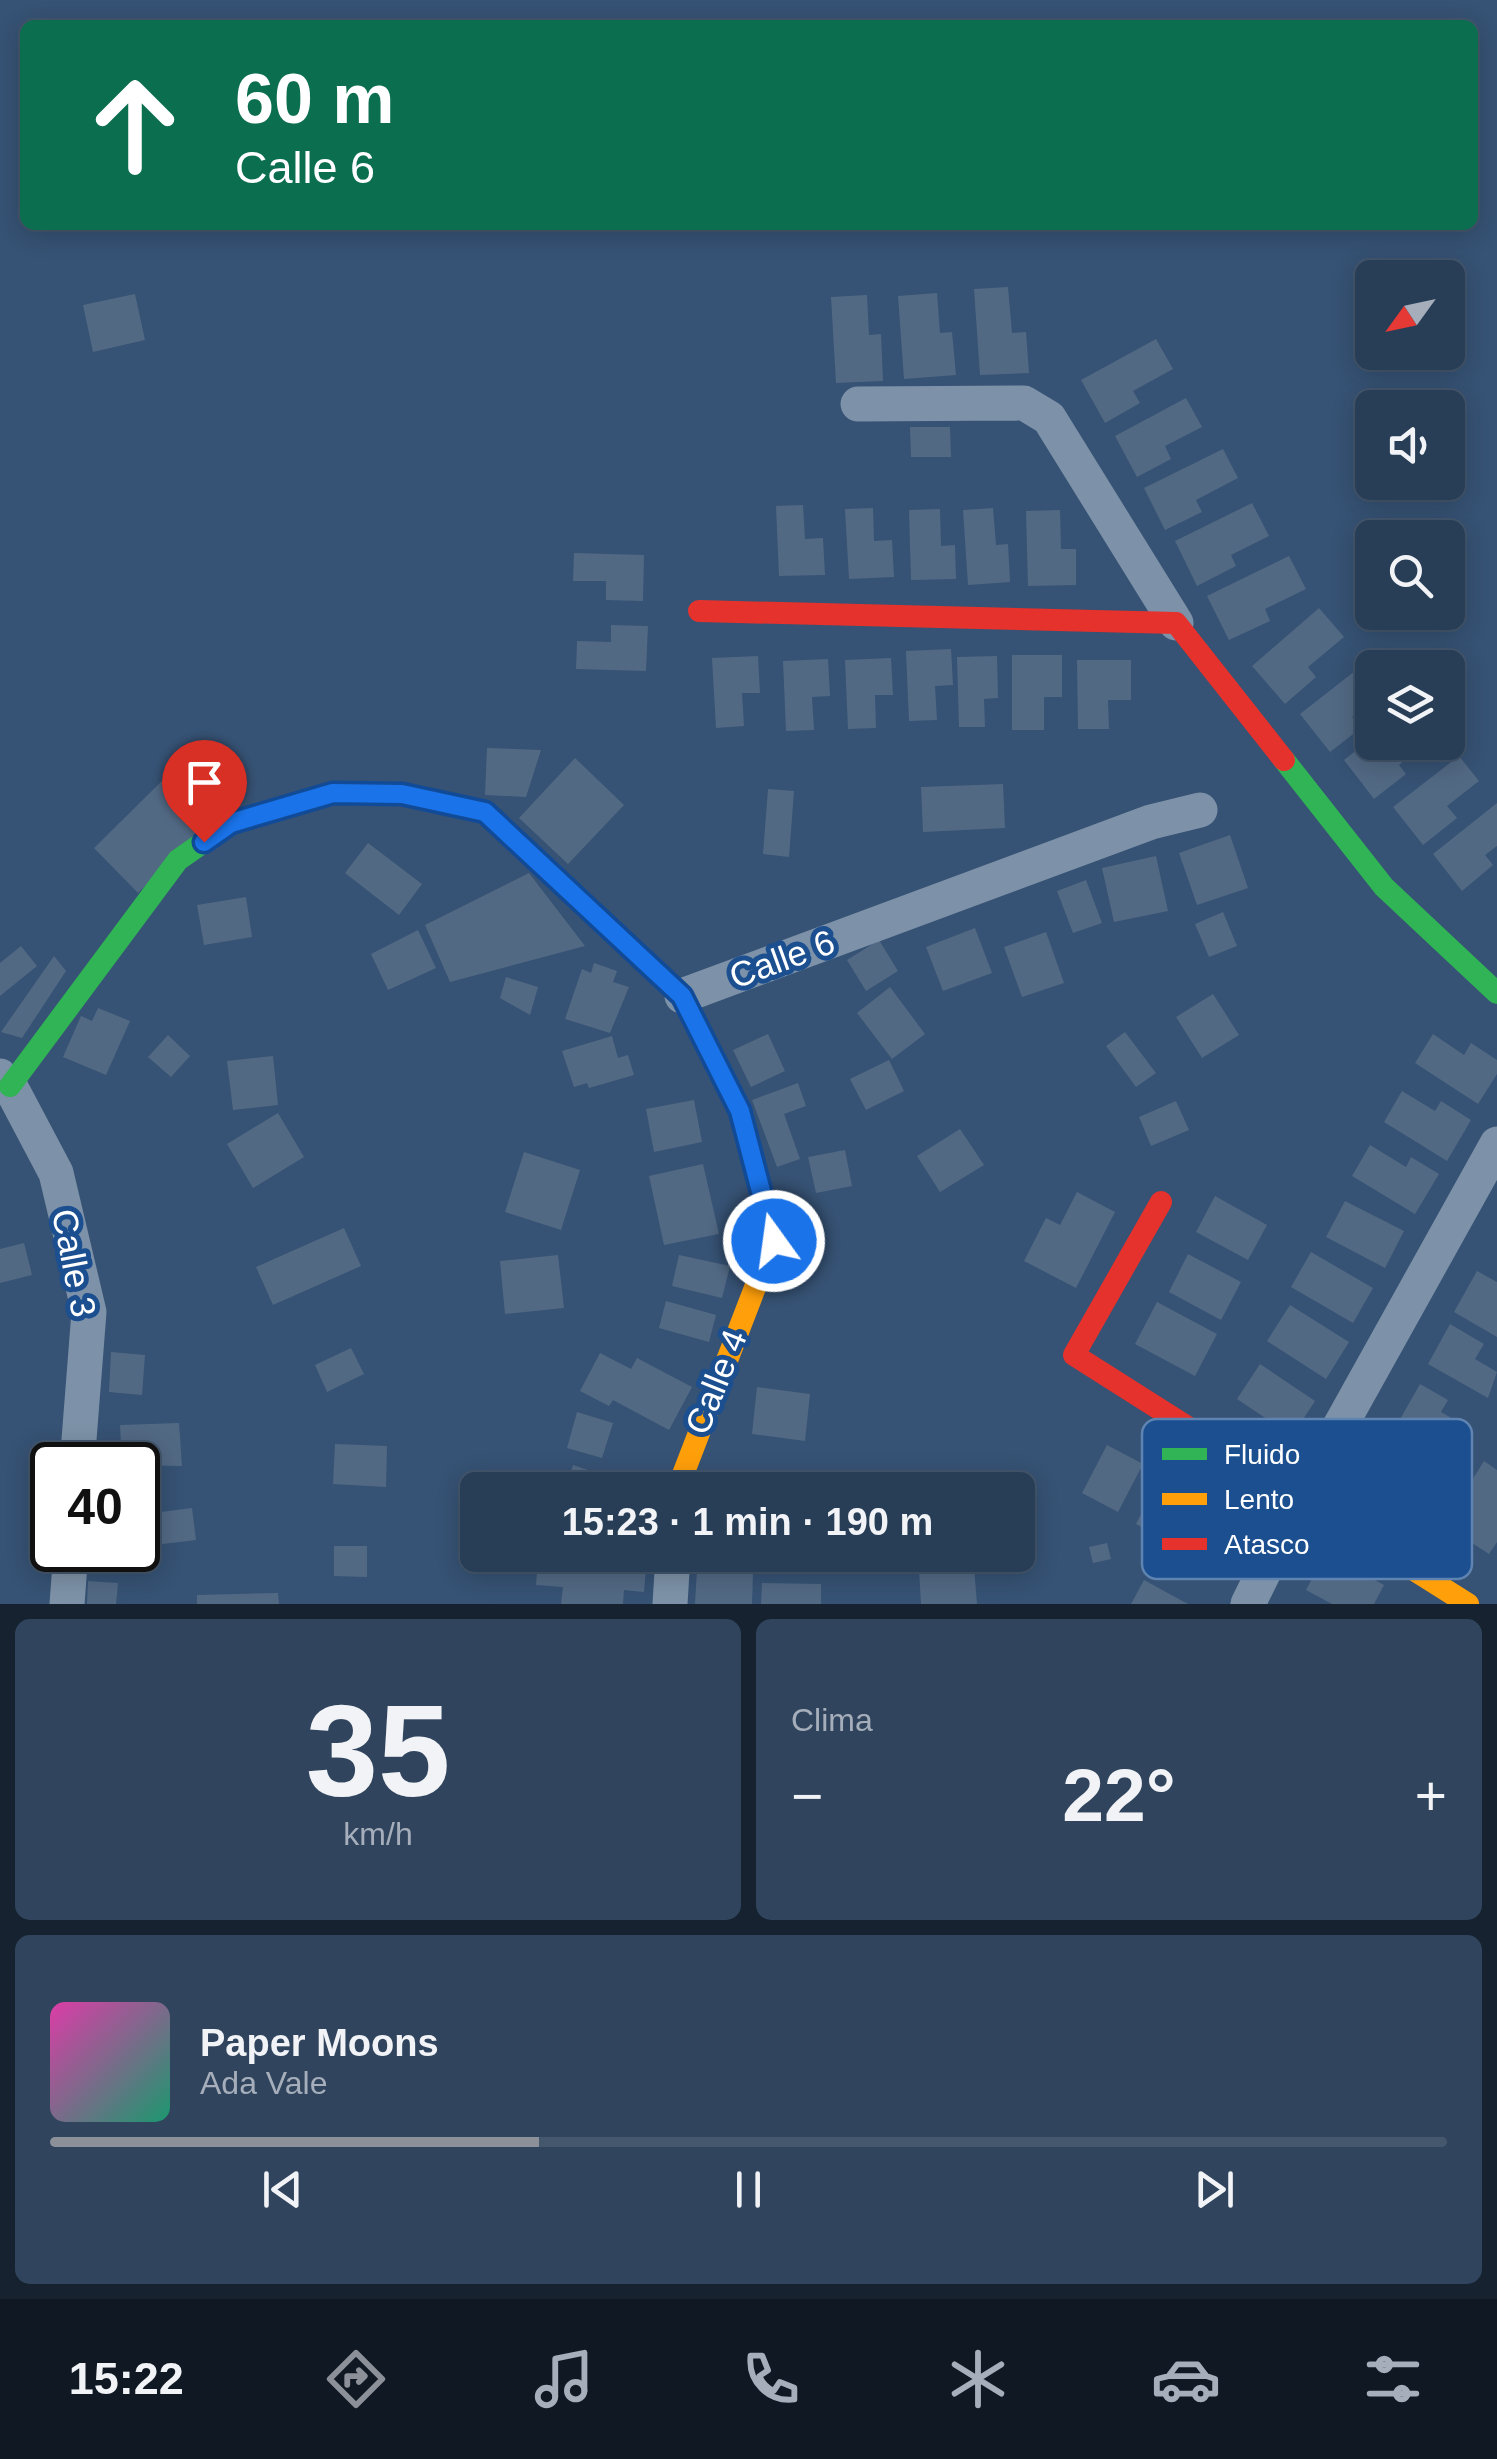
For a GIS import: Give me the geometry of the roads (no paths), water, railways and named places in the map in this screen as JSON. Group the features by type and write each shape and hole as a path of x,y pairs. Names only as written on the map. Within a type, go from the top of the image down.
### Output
{"street":[{"path":"858,404 1024,403 1049,418 1176,623 1384,887 1497,993"},
{"path":"699,612 1176,623"},
{"name":"Calle 6","path":"5,1081 178,860 231,823 333,793 402,794 485,812 682,996 1151,822 1200,810"},
{"name":"Calle 4","path":"680,1472 774,1241 740,1111 682,996"},
{"name":"Calle 3","path":"5,1081 56,1173 89,1312 79,1442"},
{"path":"1344,1419 1497,1144"},
{"path":"1161,1202 1074,1355 1175,1419"},
{"path":"66,1604 68,1572"},
{"path":"670,1604 672,1572"},
{"path":"1248,1604 1260,1579"},
{"path":"1428,1579 1468,1604"}]}
